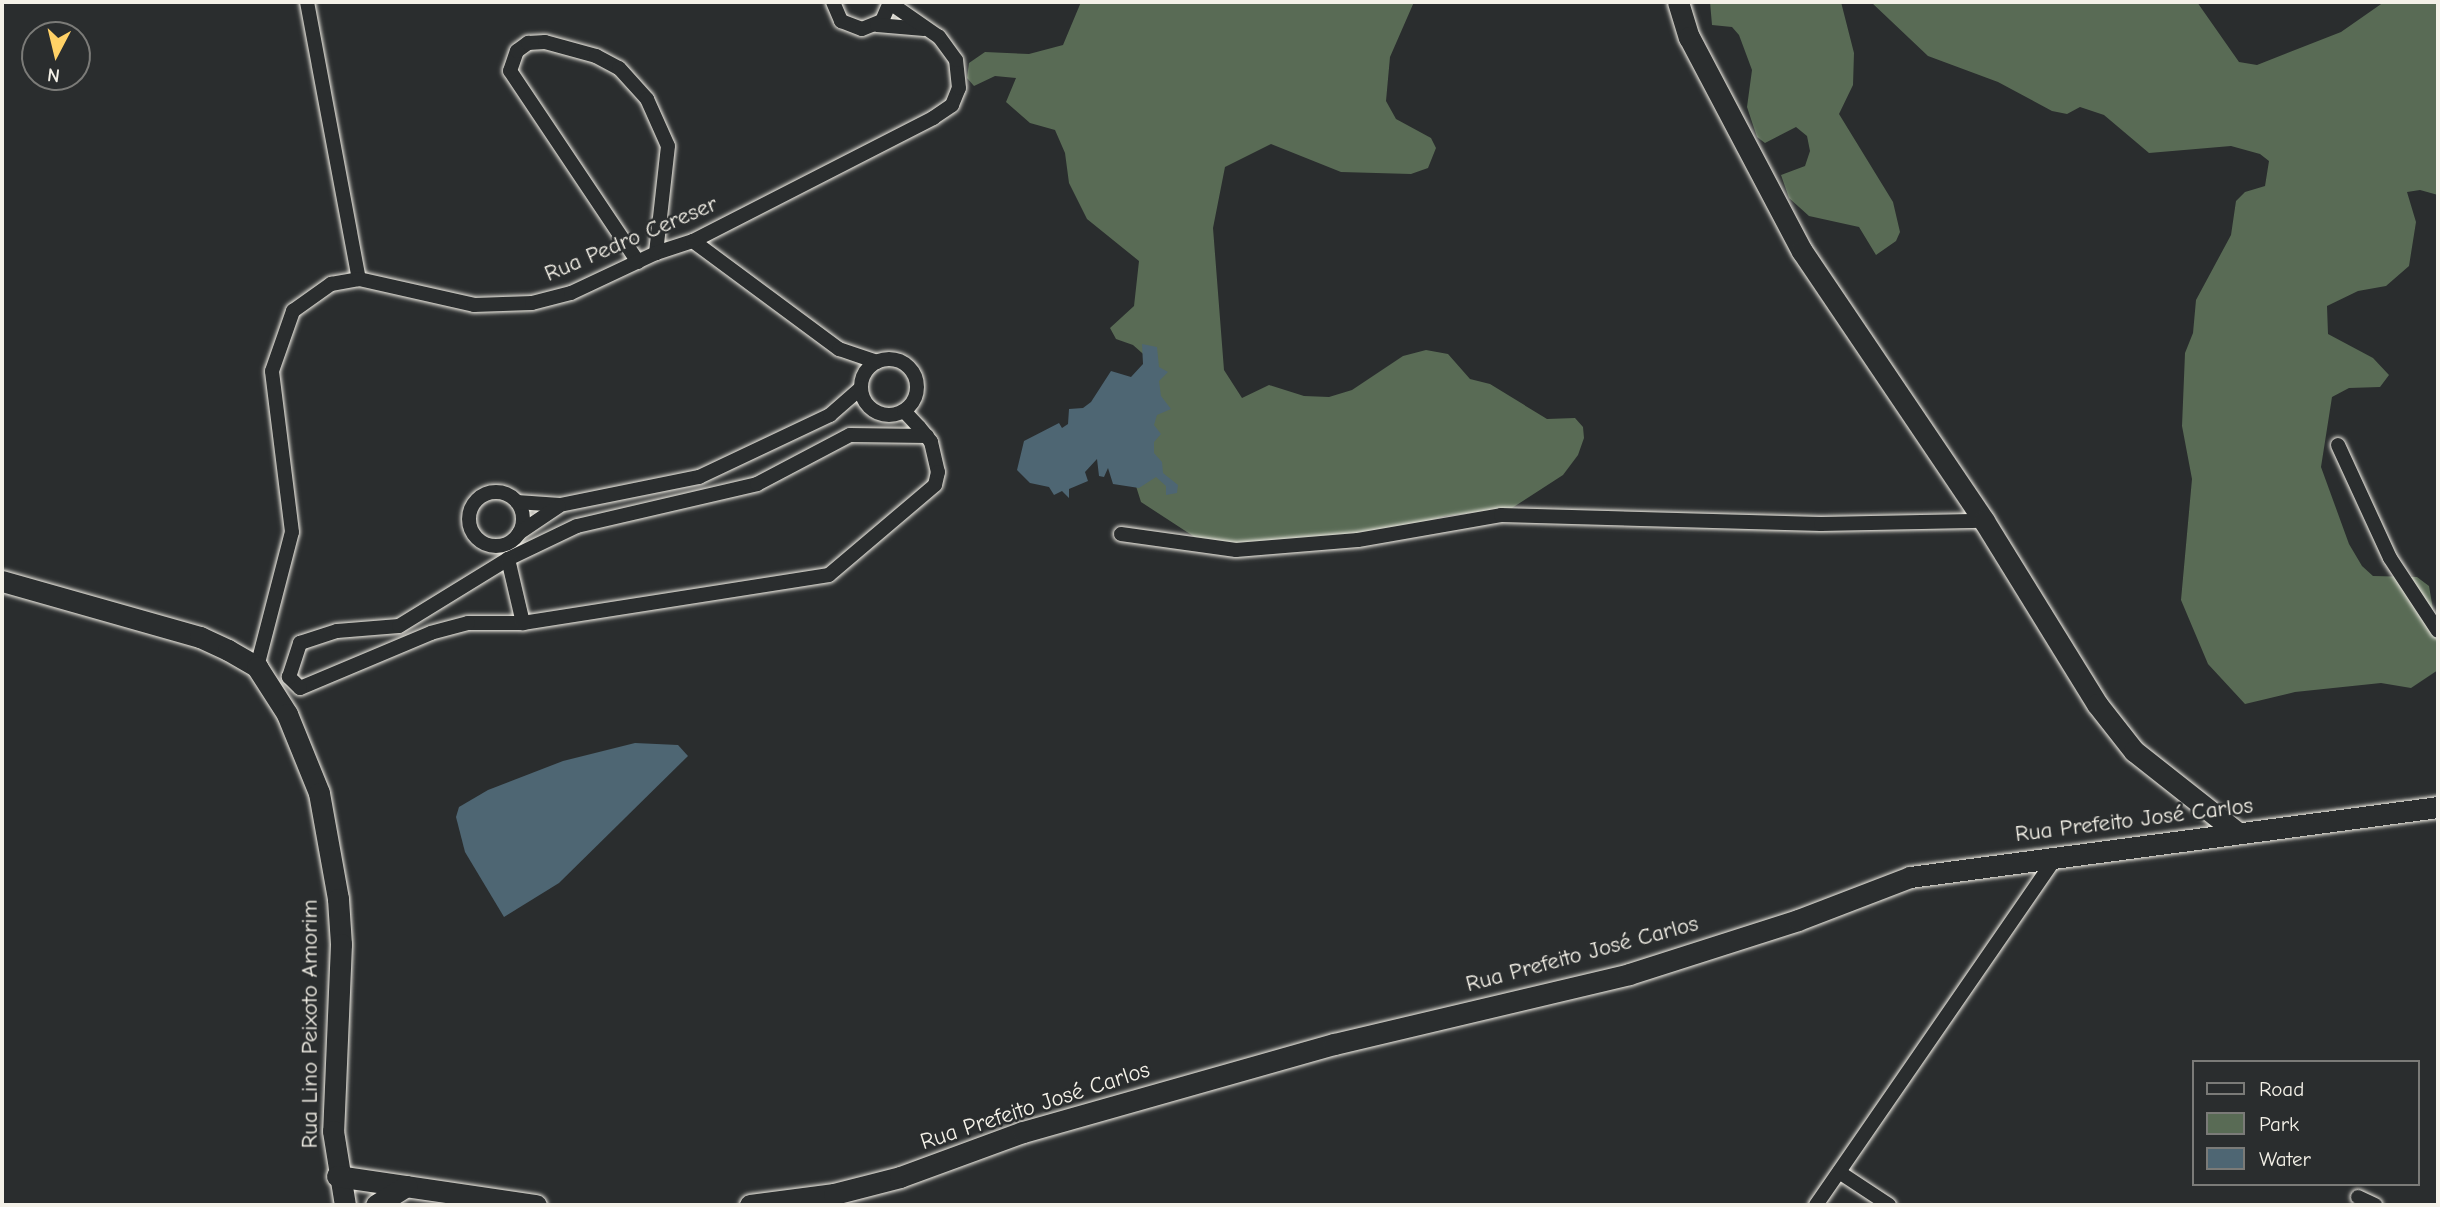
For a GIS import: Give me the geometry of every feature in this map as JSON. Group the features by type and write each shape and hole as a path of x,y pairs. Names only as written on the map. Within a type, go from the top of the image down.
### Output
{"main road":[{"path":"1678,2 1689,37 1802,251 1984,521 2097,704 2134,751 2238,834"},
{"path":"2,580 200,637 257,667"},
{"name":"Rua Lino Peixoto Amorim","path":"257,667 304,749 319,793 338,899 341,944 333,1131 337,1176 345,1205"},
{"name":"Rua Prefeito José Carlos","path":"750,1205 834,1194 900,1177 1023,1132 1334,1044 1629,974 1798,920 1910,877 2438,807"},
{"path":"337,1176 536,1205"},
{"path":"376,1205 406,1186"}],"street":[{"path":"307,2 359,279"},
{"path":"833,2 837,15 848,26 862,29 877,25 926,29"},
{"path":"877,25 890,3"},
{"name":"Rua Pedro Cereser","path":"257,667 292,532 292,507 272,395 275,352 293,311 308,297 331,284 359,279 474,305 506,306 571,293 656,253 693,242 952,105 959,88 956,60 951,48 890,3"},
{"path":"638,262 510,71 517,51 528,43 545,42 596,56 635,83 668,146 656,253"},
{"path":"517,502 560,505 699,477 830,415 873,410 888,415 904,411 916,395 915,377 904,363 877,362 839,349 693,242"},
{"path":"839,349 873,410"},
{"path":"830,415 861,385 877,362"},
{"path":"904,411 927,436 936,456 935,485 829,575 523,623 468,623 431,633 300,688 289,677 300,643 337,631 399,626 508,559 577,526 757,484 850,435 927,436"},
{"path":"2338,445 2390,558 2438,631"},
{"path":"519,533 523,522 517,502 509,495 487,493 477,499 469,517 474,536 491,546 512,541 519,533 560,505"},
{"path":"1121,534 1236,550 1358,540 1501,515 1821,524 1984,521"},
{"path":"508,559 523,623"},
{"path":"1816,1205 2055,858"},
{"path":"1839,1172 1889,1205"},
{"path":"2358,1197 2375,1205"}],"green space":[{"path":"1081,2 1414,2 1390,57 1386,101 1396,119 1431,138 1436,148 1428,168 1411,174 1341,172 1271,144 1225,167 1213,228 1224,370 1242,398 1269,385 1304,396 1329,397 1352,390 1403,356 1426,350 1448,354 1470,379 1490,384 1547,419 1575,418 1583,427 1584,438 1578,455 1563,475 1512,508 1445,516 1388,533 1210,547 1141,502 1135,483 1150,360 1133,345 1116,339 1110,328 1134,306 1139,261 1087,219 1069,183 1065,153 1055,130 1030,123 1006,102 1016,78 995,76 974,86 967,78 969,63 985,52 1029,54 1063,45"},
{"path":"1710,2 1841,2 1854,53 1853,85 1839,114 1893,202 1900,232 1896,241 1876,255 1859,227 1809,216 1789,198 1781,175 1805,166 1810,151 1807,136 1796,127 1765,143 1757,137 1747,107 1752,70 1739,35 1732,27 1712,25"},
{"path":"1871,2 2197,2 2239,62 2257,65 2341,32 2384,2 2438,2 2438,195 2420,190 2407,192 2416,222 2409,266 2386,286 2358,291 2327,306 2328,334 2373,358 2389,375 2380,387 2349,388 2332,397 2321,467 2349,544 2362,566 2373,576 2417,577 2429,586 2438,639 2438,670 2411,688 2381,683 2295,692 2245,704 2208,664 2181,600 2192,479 2182,426 2185,353 2193,333 2196,300 2231,235 2236,201 2245,192 2265,186 2269,161 2260,154 2231,146 2149,153 2104,115 2080,107 2067,114 2052,111 1998,82 1928,56"}],"water":[{"path":"1142,344 1157,347 1159,367 1168,372 1159,381 1161,396 1171,409 1157,415 1154,425 1161,434 1154,442 1154,453 1162,462 1163,473 1178,485 1177,493 1166,495 1166,486 1156,477 1139,488 1113,484 1108,468 1104,477 1099,476 1097,459 1085,472 1088,481 1069,489 1069,498 1062,491 1054,495 1049,487 1030,483 1017,470 1024,441 1059,423 1062,428 1068,424 1069,409 1083,408 1091,402 1111,371 1131,377 1143,364"},
{"path":"635,743 678,745 688,756 559,883 504,917 465,852 456,817 459,807 488,790 563,761"}]}
